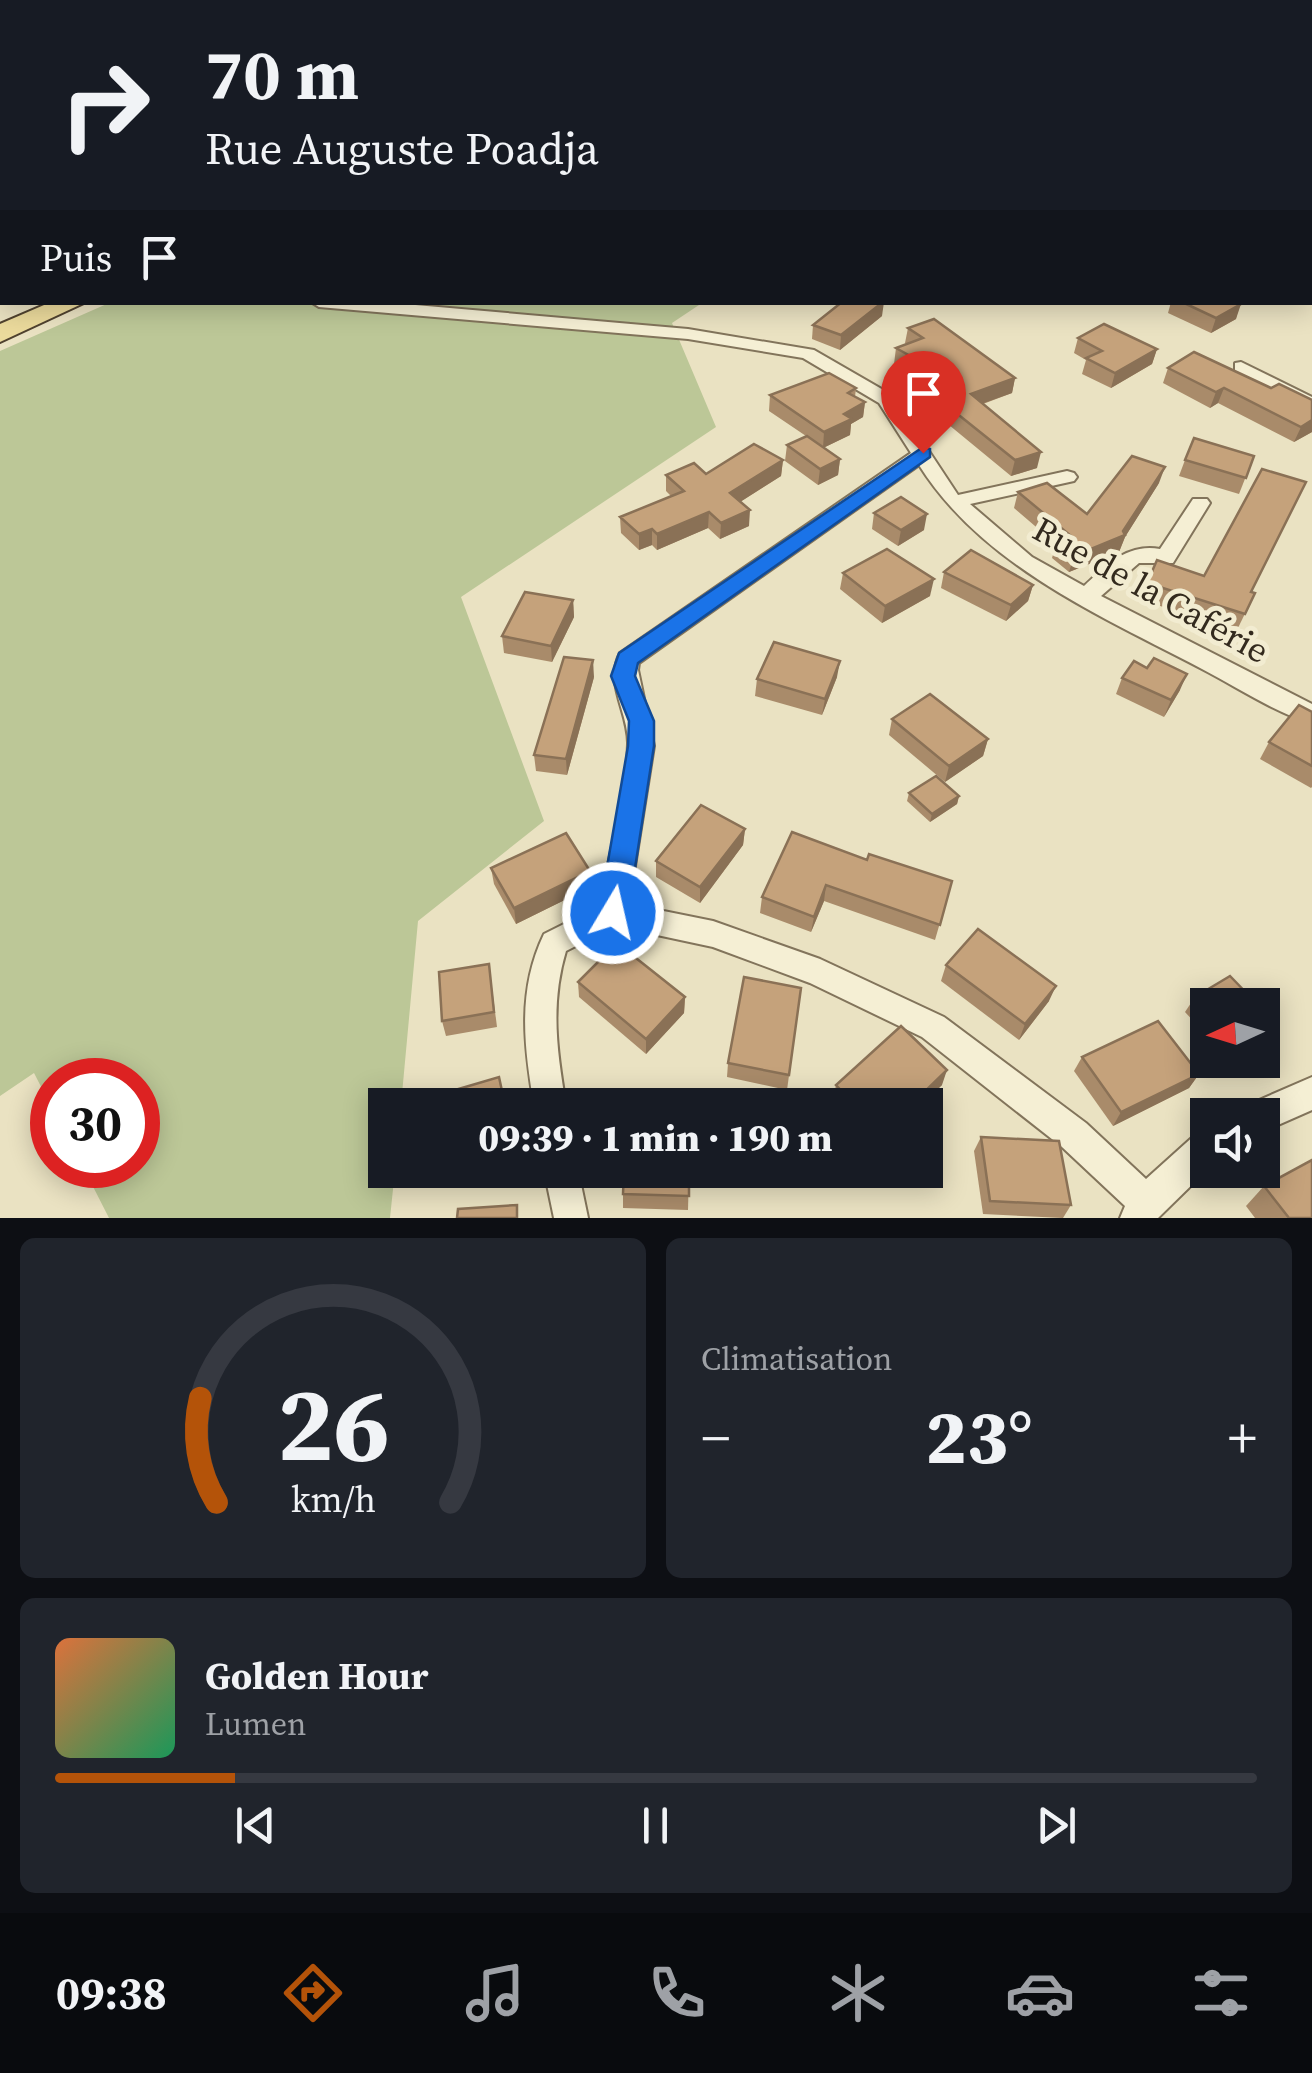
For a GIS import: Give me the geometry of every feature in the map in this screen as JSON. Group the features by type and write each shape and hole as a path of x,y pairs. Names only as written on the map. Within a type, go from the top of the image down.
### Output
{"main road":[{"path":"0,334 67,305"}],"street":[{"name":"Rue de la Caférie","path":"354,305 688,334 808,354 886,399 953,502 1024,562 1312,714"},
{"path":"1240,366 1312,404"},
{"path":"613,913 641,746 641,721 623,676 628,658 923,453"},
{"path":"953,502 1067,477"},
{"path":"1086,597 1135,553 1150,551 1165,558 1200,504"},
{"path":"547,1088 537,1030 539,986 554,943 613,913 712,934 820,972 933,1027 1074,1136 1136,1193 1144,1208 1190,1163"},
{"path":"1280,1107 1312,1092"},
{"path":"565,1188 571,1218"}],"green space":[{"path":"104,305 699,305 672,323 716,427 461,597 544,821 418,921 403,1088 368,1088 368,1188 393,1188 390,1218 109,1218 94,1188 160,1188 160,1058 30,1058 30,1076 0,1096 0,351"}],"building":[{"path":"838,305 879,305 841,335 813,325"},
{"path":"1188,305 1239,305 1216,318"},
{"path":"934,319 1015,378 971,394 1041,452 1015,460 935,396 941,373 896,348 923,338 908,328"},
{"path":"1104,324 1157,349 1115,373 1086,358 1102,351 1078,338"},
{"path":"1194,352 1271,388 1279,384 1312,400 1312,420 1301,427 1224,388 1216,392 1168,368"},
{"path":"829,373 856,388 848,393 865,402 844,414 852,419 824,432 770,395"},
{"path":"807,436 840,459 820,469 787,445"},
{"path":"1194,438 1254,456 1246,478 1185,460"},
{"path":"754,444 783,460 730,493 750,510 721,523 709,512 657,534 652,529 639,534 620,517 684,491 666,475 694,463 706,474"},
{"path":"1132,456 1165,467 1123,531 1125,535 1074,556 1057,541 1071,536 1018,492 1047,483 1087,514"},
{"path":"1262,469 1306,482 1251,592 1255,593 1245,614 1147,583 1157,560 1204,576"},
{"path":"901,497 927,514 901,530 874,513"},
{"path":"887,549 934,579 885,606 843,573"},
{"path":"971,550 1033,585 1011,605 944,572"},
{"path":"525,592 573,600 551,646 502,636"},
{"path":"774,642 840,661 825,699 757,679"},
{"path":"564,657 593,660 566,759 534,755"},
{"path":"1154,658 1187,674 1171,700 1122,678 1134,661 1147,668"},
{"path":"930,694 988,739 949,766 892,719"},
{"path":"1299,705 1312,712 1312,766 1269,742"},
{"path":"936,776 959,796 932,814 909,793"},
{"path":"701,805 745,829 700,887 656,861"},
{"path":"792,832 867,860 869,854 952,881 940,925 826,885 814,917 762,897"},
{"path":"566,833 590,871 514,908 491,868"},
{"path":"978,929 1056,986 1025,1024 946,965"},
{"path":"617,943 685,997 646,1039 578,982"},
{"path":"489,964 494,1012 442,1021 439,972"},
{"path":"1230,976 1242,988 1210,988"},
{"path":"744,977 801,988 789,1075 728,1063"},
{"path":"1158,1021 1190,1062 1191,1078 1121,1112 1082,1057"},
{"path":"901,1026 947,1070 928,1088 836,1085"},
{"path":"499,1077 501,1088 462,1088"},
{"path":"981,1137 1059,1141 1071,1205 990,1201"},
{"path":"1312,1160 1312,1218 1289,1218 1266,1188 1280,1188 1280,1177"},
{"path":"623,1188 689,1188 689,1196 623,1194"},
{"path":"517,1205 517,1218 457,1218 458,1209"}],"route":[{"path":"613,913 641,746 641,721 623,676 628,658 923,453"}]}
